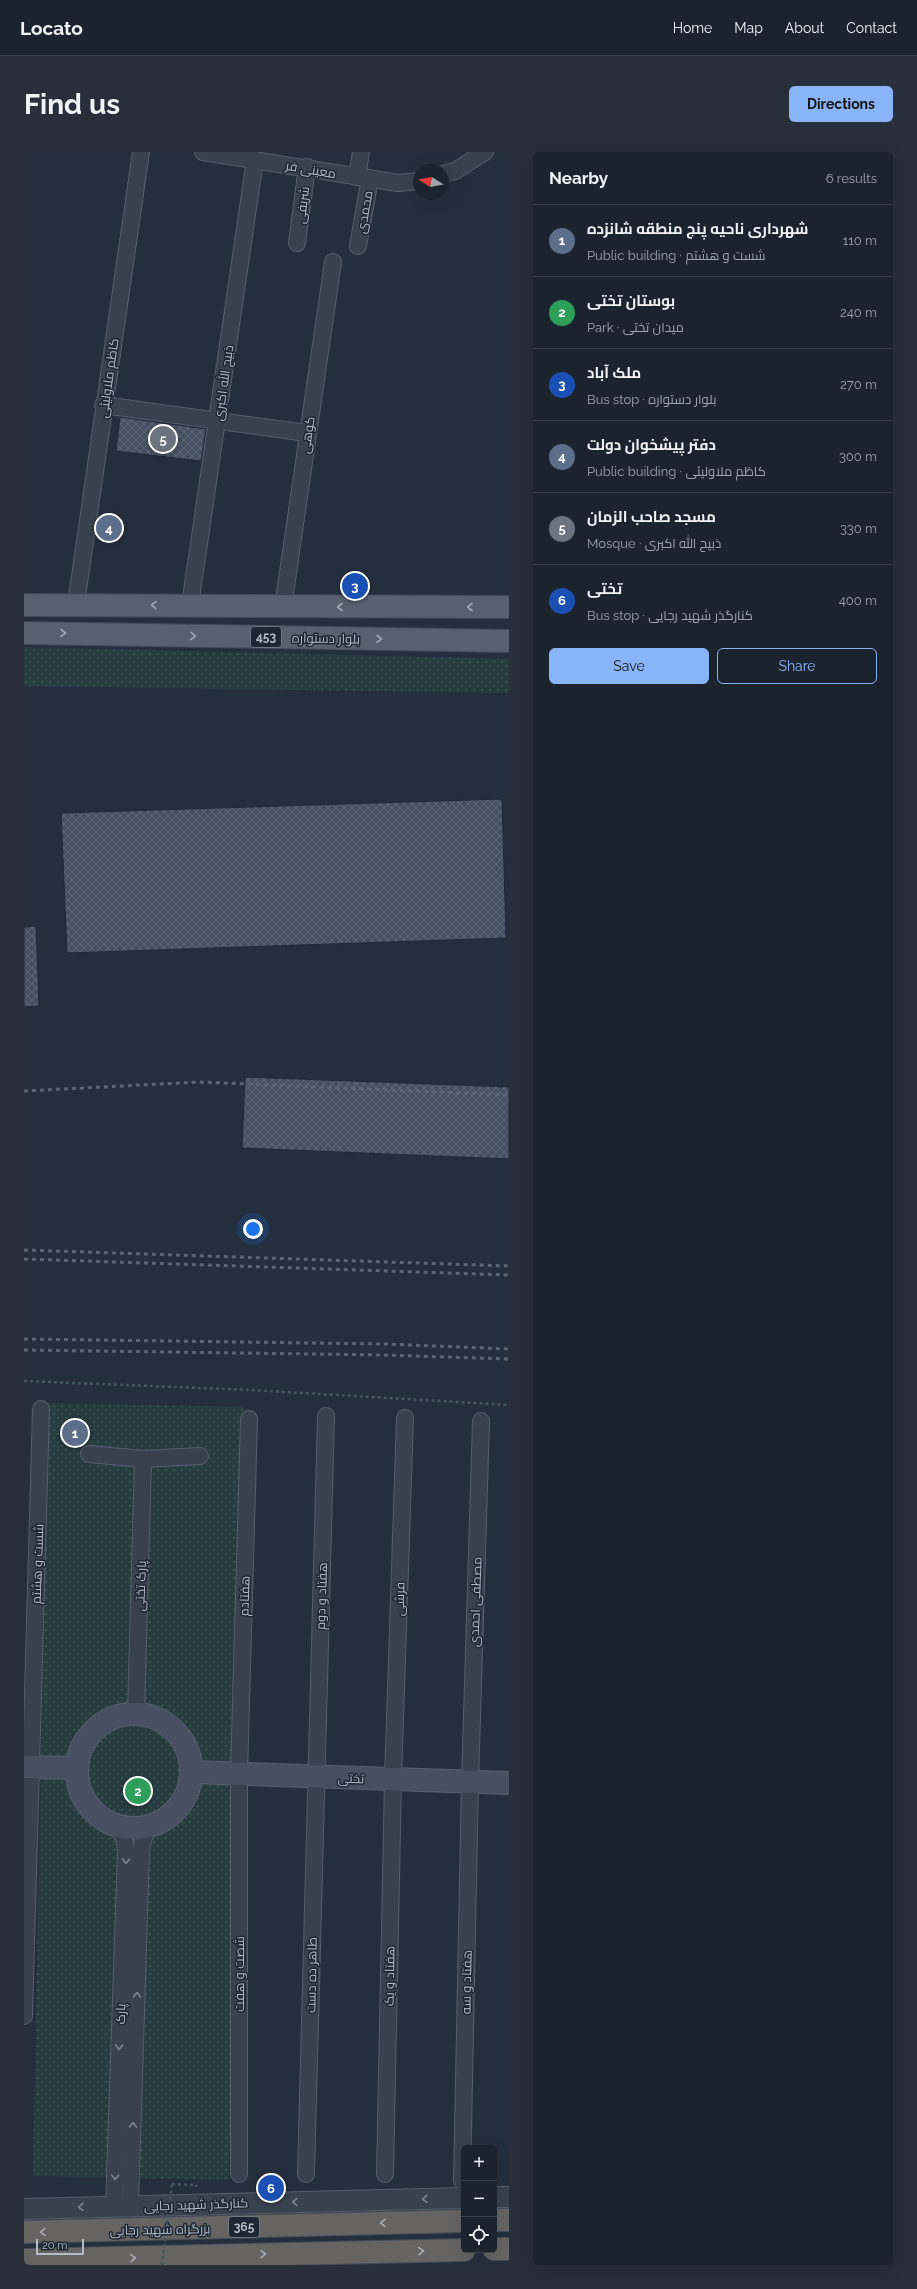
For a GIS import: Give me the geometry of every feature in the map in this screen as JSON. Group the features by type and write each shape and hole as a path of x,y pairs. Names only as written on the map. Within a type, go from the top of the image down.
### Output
{"highway":[{"path":"497,2220 509,2220"},
{"name":"بزرگراه شهید رجایی","path":"24,2232 461,2221"},
{"path":"497,2249 509,2248"},
{"name":"365","path":"24,2260 461,2250"}],"main road":[{"path":"24,604 283,607 509,607"},
{"name":"بلوار دستواره","path":"24,633 509,642"},
{"path":"136,1713 154,1717 174,1730 182,1738 190,1754 192,1772 189,1790 180,1807 167,1819 150,1827 132,1829 115,1826 99,1817 86,1803 79,1786 77,1768 80,1751 89,1735 98,1727 119,1716 136,1713"},
{"path":"27,1767 77,1768"},
{"name":"تختی","path":"192,1772 509,1783"}],"street":[{"name":"کاظم ملاولیئی","path":"76,604 103,405 141,152"},
{"name":"معینی فر","path":"203,152 223,153 255,160 298,161 363,178 398,183 413,182"},
{"name":"محمدی","path":"358,246 363,178 361,152"},
{"path":"449,172 455,171 485,152"},
{"name":"ذبیح الله اکبری","path":"190,605 255,160"},
{"name":"شریفی","path":"297,243 298,161"},
{"name":"کوهی","path":"283,607 307,432 333,262"},
{"path":"103,405 307,432"},
{"name":"شست و هشتم","path":"24,2016 27,1767 41,1409"},
{"name":"هفتاد و دوم","path":"315,1776 326,1416"},
{"name":"فرشی","path":"393,1779 404,1418"},
{"name":"هفتادم","path":"239,1774 249,1419"},
{"name":"مصطفی احمدی","path":"470,1782 481,1421"},
{"path":"89,1454 143,1459 200,1456"},
{"name":"پارک تختی","path":"136,1713 143,1459"},
{"name":"شصت و هفت","path":"239,1774 239,2174"},
{"name":"طاهر ده دست","path":"306,2174 315,1776"},
{"name":"هفتاد و یک","path":"385,2174 393,1779"},
{"name":"هفتاد و سه","path":"463,2181 470,1782"},
{"name":"پارک","path":"115,1826 124,1837 131,1920 122,2202"},
{"name":"پارک","path":"131,1920 141,1850 144,1837 150,1827"},
{"name":"کنارگذر شهید رجایی","path":"24,2209 122,2202 461,2190"},
{"path":"497,2198 509,2197"}],"path":[{"path":"24,1381 251,1390 509,1405"},
{"path":"162,2265 172,2184 196,2185"}],"green space":[{"path":"24,647 509,659 509,693 24,686"},
{"path":"48,1403 244,1407 229,2180 33,2176"}],"building":[{"path":"120,417 206,429 201,461 116,451"},
{"path":"502,799 506,938 67,953 61,813"},
{"path":"36,926 39,1006 24,1007 24,927"},
{"path":"245,1077 509,1087 509,1159 242,1148"}],"railway":[{"path":"24,1091 200,1082 509,1095"},
{"path":"24,1250 509,1266"},
{"path":"24,1259 509,1275"},
{"path":"24,1339 385,1344 509,1349"},
{"path":"24,1350 384,1355 509,1359"}],"place":[{"name":"مسجد صاحب الزمان","path":"163,439"},
{"name":"دفتر پیشخوان دولت","path":"109,528"},
{"name":"ملک آباد","path":"355,586"},
{"name":"شهرداری ناحیه پنج منطقه شانزده","path":"75,1433"},
{"name":"بوستان تختی","path":"138,1791"},
{"name":"تختی","path":"271,2188"}]}
